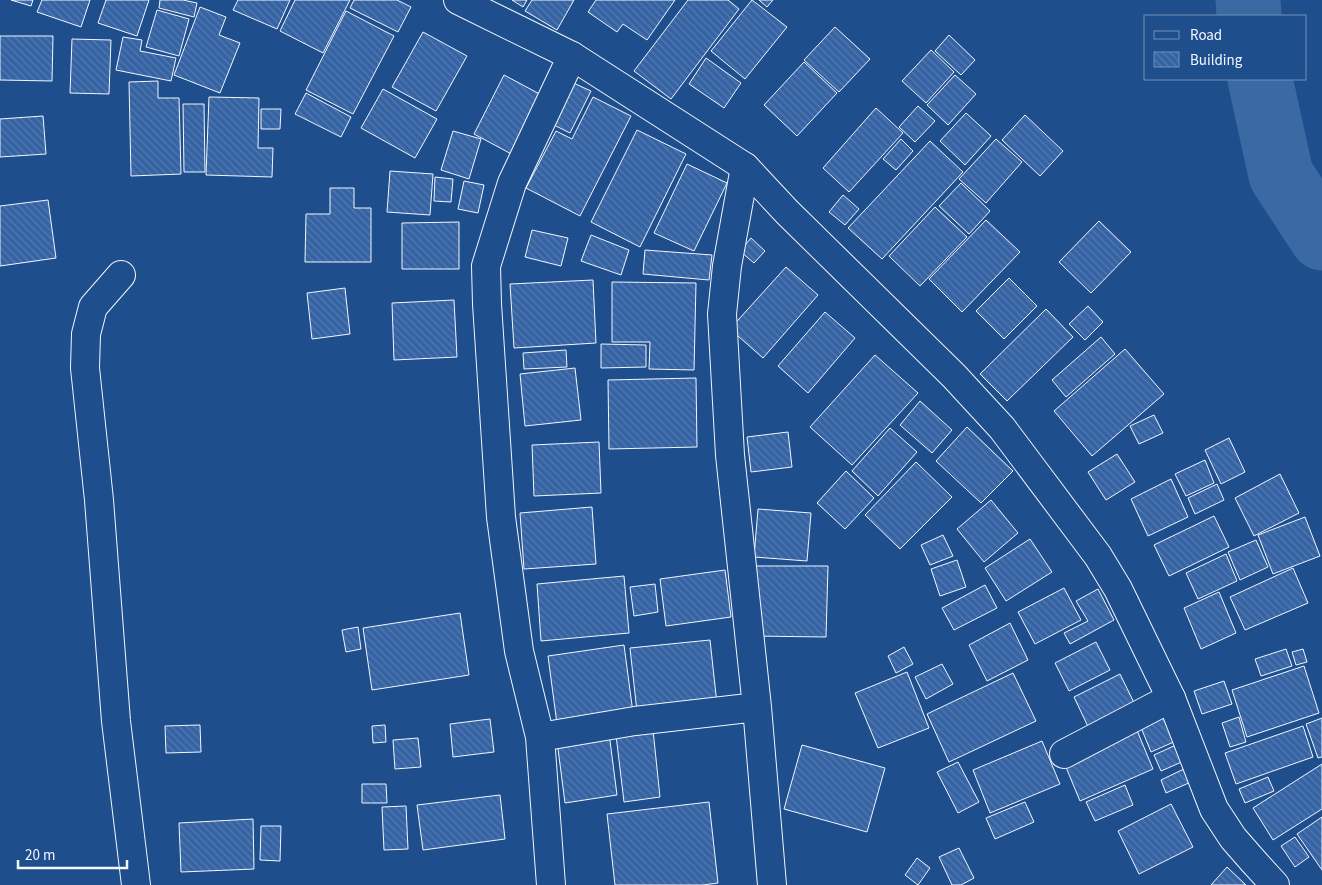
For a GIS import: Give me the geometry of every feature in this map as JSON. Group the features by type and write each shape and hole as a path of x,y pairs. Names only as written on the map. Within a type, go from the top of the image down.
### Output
{"street":[{"path":"458,0 572,56 745,167 787,212 954,376 1002,428 1098,556 1118,589 1171,698 1214,809 1234,838 1275,885"},
{"path":"551,885 540,736 519,652 501,517 486,266 512,183 572,56"},
{"path":"745,167 727,266 722,314 730,455 757,707 772,885"},
{"path":"121,275 93,307 86,334 85,368 99,500 116,721 136,885"},
{"path":"1064,754 1171,698"},
{"path":"540,736 635,721 757,707"}],"building":[{"path":"11,0 33,0 31,6"},
{"path":"42,0 90,0 81,27 37,12"},
{"path":"106,0 149,0 137,36 98,23"},
{"path":"160,0 183,0 197,3 194,17 159,8"},
{"path":"238,0 290,0 277,29 233,10"},
{"path":"295,0 350,0 323,53 280,31"},
{"path":"354,0 397,0 411,7 398,32 350,8"},
{"path":"512,0 527,0 523,7"},
{"path":"532,0 574,0 557,30 525,11"},
{"path":"596,0 675,0 647,40 623,24 617,32 588,12"},
{"path":"688,0 728,0 739,9 671,99 634,71"},
{"path":"752,0 787,27 745,79 711,51"},
{"path":"759,0 773,0 767,7"},
{"path":"200,7 226,17 219,35 240,43 220,93 174,75"},
{"path":"157,10 189,19 179,56 146,47"},
{"path":"346,11 394,36 353,114 306,90"},
{"path":"835,27 870,59 839,92 804,60"},
{"path":"423,32 467,56 436,111 392,87"},
{"path":"949,35 975,60 961,75 935,51"},
{"path":"0,36 53,36 52,81 0,80"},
{"path":"123,37 142,40 140,51 176,58 171,81 116,70"},
{"path":"72,39 111,40 109,94 70,93"},
{"path":"931,50 954,72 926,103 902,81"},
{"path":"706,58 741,83 724,108 689,84"},
{"path":"804,62 837,93 797,136 764,105"},
{"path":"504,75 549,99 517,157 474,134"},
{"path":"955,75 976,94 948,125 927,105"},
{"path":"158,81 158,98 179,98 181,174 131,176 129,82"},
{"path":"571,82 591,91 570,133 550,123"},
{"path":"383,89 437,119 415,158 361,128"},
{"path":"306,93 351,117 341,137 295,114"},
{"path":"209,97 259,98 258,148 273,148 272,177 206,175"},
{"path":"593,97 631,116 580,216 526,188 556,131 572,139"},
{"path":"183,104 204,104 205,172 184,172"},
{"path":"918,106 935,121 915,142 899,127"},
{"path":"876,108 903,133 849,192 823,168"},
{"path":"261,109 281,109 280,129 261,129"},
{"path":"966,113 991,136 965,165 940,141"},
{"path":"1025,115 1063,151 1040,176 1002,140"},
{"path":"43,116 46,154 0,157 0,119"},
{"path":"637,130 686,154 640,247 591,222"},
{"path":"453,131 481,139 469,179 441,170"},
{"path":"901,139 913,151 896,170 883,159"},
{"path":"996,139 1022,162 986,203 959,179"},
{"path":"930,141 963,172 882,259 848,228"},
{"path":"687,164 727,183 694,251 654,233"},
{"path":"390,171 433,174 430,215 387,212"},
{"path":"435,177 453,179 451,202 434,201"},
{"path":"464,181 484,185 478,213 458,209"},
{"path":"961,183 990,211 969,234 939,206"},
{"path":"330,188 354,188 354,208 371,208 371,262 305,262 306,214 330,214"},
{"path":"843,195 859,209 845,225 829,212"},
{"path":"48,200 56,258 0,266 0,206"},
{"path":"935,207 967,237 920,286 889,256"},
{"path":"986,220 1020,252 962,312 929,279"},
{"path":"1099,221 1131,252 1091,293 1059,262"},
{"path":"459,222 459,269 402,269 402,223"},
{"path":"532,230 568,238 561,266 525,257"},
{"path":"591,235 629,250 621,275 581,261"},
{"path":"751,238 765,251 754,263 740,251"},
{"path":"645,250 712,255 709,280 643,274"},
{"path":"786,267 818,295 763,358 730,329"},
{"path":"1009,278 1037,306 1004,339 976,311"},
{"path":"593,280 596,343 514,348 510,284"},
{"path":"612,282 696,283 694,370 649,369 650,342 612,342"},
{"path":"345,288 350,334 312,339 307,293"},
{"path":"454,300 457,357 394,360 392,303"},
{"path":"1088,306 1103,322 1085,340 1069,324"},
{"path":"1046,309 1073,337 1007,401 980,374"},
{"path":"825,312 855,338 808,393 778,366"},
{"path":"1101,337 1115,354 1066,397 1052,380"},
{"path":"601,344 646,345 646,367 601,368"},
{"path":"1125,349 1164,394 1092,456 1054,411"},
{"path":"566,350 567,367 524,369 523,353"},
{"path":"875,355 918,393 852,465 810,427"},
{"path":"575,368 581,420 525,426 520,374"},
{"path":"696,378 697,447 609,449 608,380"},
{"path":"920,401 952,430 932,453 900,425"},
{"path":"1154,415 1163,433 1139,444 1130,426"},
{"path":"967,427 1013,471 981,503 936,461"},
{"path":"890,428 917,452 878,496 852,471"},
{"path":"788,432 792,467 751,472 747,437"},
{"path":"1229,438 1245,472 1221,484 1205,450"},
{"path":"599,442 601,493 534,496 532,445"},
{"path":"1117,454 1135,482 1106,500 1088,472"},
{"path":"1205,460 1214,483 1186,496 1175,474"},
{"path":"916,462 952,497 900,549 865,515"},
{"path":"846,471 874,498 845,529 817,503"},
{"path":"1280,474 1299,513 1254,536 1235,498"},
{"path":"1171,479 1188,517 1148,536 1131,499"},
{"path":"1217,484 1224,500 1195,514 1188,498"},
{"path":"991,500 1018,533 984,562 957,529"},
{"path":"592,507 596,564 524,569 520,513"},
{"path":"758,509 811,513 807,561 754,557"},
{"path":"1214,516 1229,547 1169,576 1154,545"},
{"path":"1305,517 1320,556 1273,574 1258,535"},
{"path":"943,535 953,556 930,565 921,545"},
{"path":"1030,539 1052,572 1006,601 985,568"},
{"path":"1256,540 1268,567 1240,580 1228,552"},
{"path":"1226,554 1237,581 1198,599 1186,573"},
{"path":"957,560 966,587 940,596 931,569"},
{"path":"754,566 828,566 826,637 753,636"},
{"path":"1293,568 1308,603 1245,630 1230,597"},
{"path":"725,570 731,617 666,626 660,579"},
{"path":"624,576 629,633 541,641 537,584"},
{"path":"655,584 658,612 634,616 630,587"},
{"path":"985,585 997,608 954,630 942,608"},
{"path":"1064,588 1081,620 1035,644 1018,612"},
{"path":"1098,589 1114,620 1070,644 1064,633 1088,621 1076,601"},
{"path":"1219,592 1236,633 1201,649 1184,608"},
{"path":"460,613 469,675 372,690 363,628"},
{"path":"1010,623 1028,660 987,681 969,645"},
{"path":"358,627 361,649 346,652 342,630"},
{"path":"710,640 717,704 637,712 630,648"},
{"path":"1096,642 1110,670 1069,691 1055,663"},
{"path":"624,645 633,713 557,724 548,656"},
{"path":"904,647 913,664 896,673 888,656"},
{"path":"1286,649 1292,666 1261,676 1255,659"},
{"path":"1303,649 1307,662 1296,665 1292,652"},
{"path":"942,664 953,684 926,699 915,677"},
{"path":"1304,666 1319,713 1247,737 1232,690"},
{"path":"907,672 929,728 878,748 855,693"},
{"path":"1013,673 1036,721 949,762 927,714"},
{"path":"1120,674 1139,713 1092,735 1074,697"},
{"path":"1224,681 1232,704 1202,714 1194,691"},
{"path":"1165,714 1176,741 1151,752 1140,725"},
{"path":"1239,717 1246,742 1230,747 1222,723"},
{"path":"1322,718 1322,757 1318,758 1306,724"},
{"path":"490,719 494,752 453,757 450,724"},
{"path":"200,725 201,752 166,753 165,726"},
{"path":"385,725 386,742 373,743 372,726"},
{"path":"1303,726 1313,757 1236,784 1225,753"},
{"path":"1136,728 1153,769 1080,801 1063,760"},
{"path":"653,730 660,797 624,802 616,735"},
{"path":"609,733 617,795 565,803 557,741"},
{"path":"418,738 421,767 395,769 393,740"},
{"path":"1042,741 1060,784 990,813 973,770"},
{"path":"802,745 885,768 867,832 784,809"},
{"path":"1176,745 1184,761 1161,771 1154,755"},
{"path":"958,762 979,802 958,813 937,772"},
{"path":"1322,764 1322,809 1273,840 1253,808"},
{"path":"1186,768 1191,782 1166,793 1161,780"},
{"path":"1268,777 1274,791 1245,803 1239,789"},
{"path":"362,784 386,784 387,803 362,803"},
{"path":"1125,785 1133,805 1095,821 1086,802"},
{"path":"500,795 505,839 423,850 417,805"},
{"path":"709,802 718,883 703,885 615,885 607,814"},
{"path":"1025,802 1034,822 995,839 986,818"},
{"path":"1171,804 1193,847 1139,874 1118,831"},
{"path":"406,806 408,849 384,850 382,807"},
{"path":"1322,817 1322,870 1297,834"},
{"path":"253,819 254,869 181,872 179,823"},
{"path":"261,826 281,826 280,861 260,860"},
{"path":"1295,837 1309,857 1295,867 1281,846"},
{"path":"959,848 974,878 961,885 952,885 939,857"},
{"path":"917,858 930,868 918,885 905,875"},
{"path":"1227,867 1246,885 1211,885"}],"waterway":[{"path":"1248,0 1249,15"},
{"path":"1260,80 1281,175 1322,238"}]}
